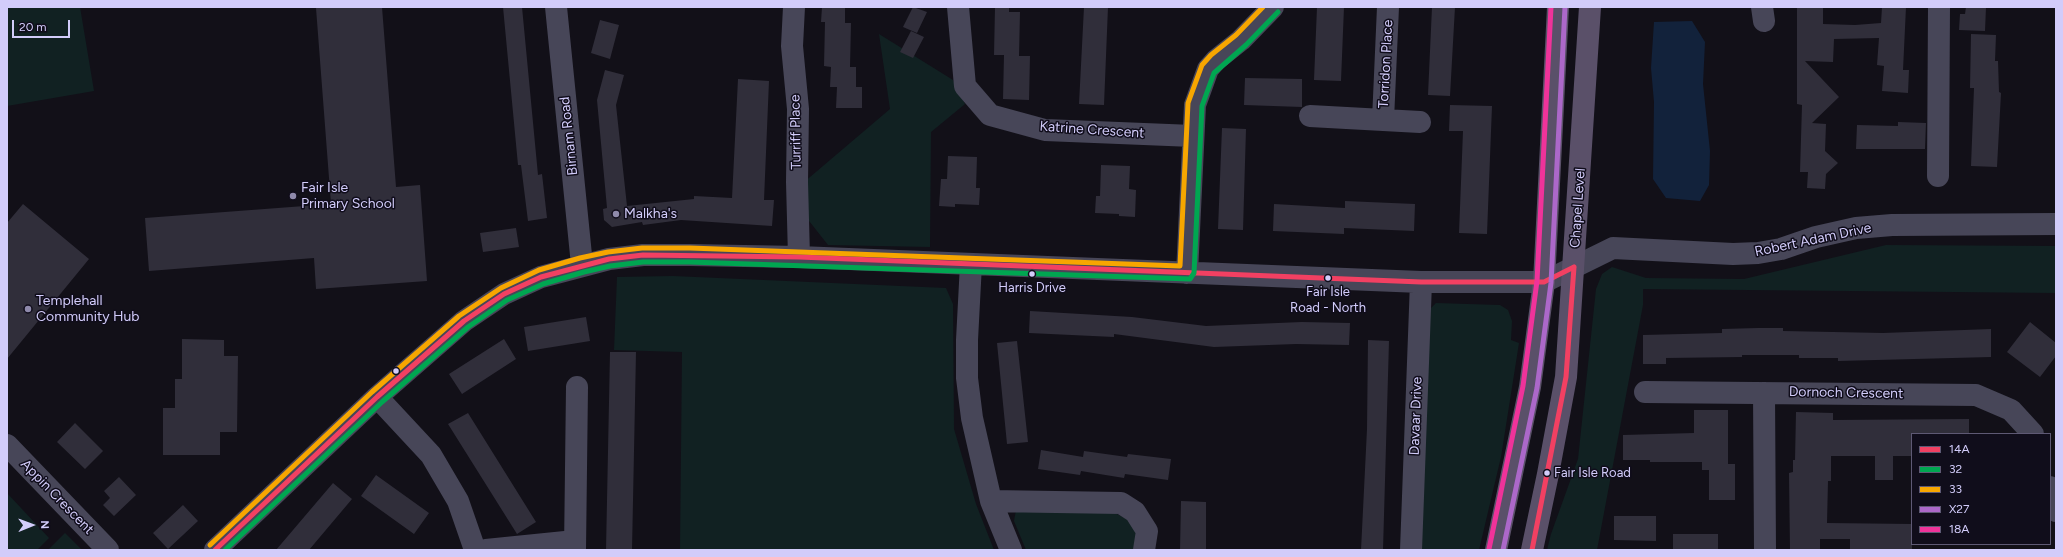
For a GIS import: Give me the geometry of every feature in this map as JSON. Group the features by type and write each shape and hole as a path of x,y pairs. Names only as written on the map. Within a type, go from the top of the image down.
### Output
{"main road":[{"name":"Chapel Level","path":"1496,550 1530,387 1544,282 1558,7"},
{"name":"Chapel Level","path":"1532,550 1566,377 1590,7"}],"street":[{"name":"Birnam Road","path":"556,7 582,265"},
{"name":"Turriff Place","path":"794,7 792,46 798,109 796,182 799,257"},
{"name":"Katrine Crescent","path":"958,7 965,86 990,115 1045,130 1193,136"},
{"path":"1188,273 1195,105 1208,69 1216,60 1241,40 1273,7"},
{"name":"Torridon Place","path":"1383,120 1388,7"},
{"path":"1938,176 1939,7"},
{"name":"Torridon Place","path":"1310,116 1420,122"},
{"name":"Robert Adam Drive","path":"1544,282 1613,248 1746,254 1781,249 1816,237 1856,228 1892,224 2056,224"},
{"path":"215,550 377,397 464,321 504,294 541,277 609,259 643,255 690,254 1421,282 1544,282"},
{"path":"971,264 967,340 967,378 972,418 991,501 1011,550"},
{"name":"Davaar Drive","path":"1411,550 1421,282"},
{"path":"486,550 575,545 577,387"},
{"name":"Dornoch Crescent","path":"1645,392 1976,395 2011,410 2031,433"},
{"path":"1764,393 1765,550"},
{"path":"377,397 431,455 458,501 475,550"},
{"name":"Appin Crescent","path":"7,445 108,550"},
{"path":"2051,491 2056,511"},
{"path":"991,501 1121,503 1135,512 1147,531 1144,550"}],"shaded area":[{"path":"7,7 80,7 94,91 7,106"},
{"path":"879,34 953,80 965,104 931,132 930,247 828,245 802,212 803,183 890,109"},
{"path":"1886,245 2056,246 2056,293 1643,289 1643,305 1597,550 1547,550 1551,534 1578,459 1596,289 1602,274 1612,267 1646,278 1744,279"},
{"path":"673,276 946,288 953,304 954,429 976,504 994,550 680,550 682,352 614,350 617,277"},
{"path":"1436,303 1500,305 1508,310 1512,321 1511,340 1519,343 1501,457 1479,550 1420,550 1428,317 1431,308"},
{"path":"7,493 49,538 37,550 7,550"},
{"path":"1016,510 1115,513 1129,520 1137,535 1133,550 1026,550 1014,521"},
{"path":"65,533 82,550 48,550"}],"water":[{"path":"1692,21 1705,42 1703,84 1710,151 1709,185 1700,201 1666,198 1653,179 1654,102 1651,68 1654,22"}],"building":[{"path":"382,7 396,187 420,185 427,281 316,289 314,258 149,271 145,218 331,204 316,8"},
{"path":"503,7 522,7 538,175 542,174 547,218 528,221 521,165 518,165"},
{"path":"822,7 845,7 845,23 851,23 850,67 856,67 856,87 862,87 862,108 836,108 837,87 830,87 831,67 824,66 825,22 821,22"},
{"path":"913,7 927,12 917,33 903,27"},
{"path":"995,7 1009,7 1009,12 1020,12 1019,56 1030,56 1029,100 1003,99 1004,55 994,55"},
{"path":"1084,7 1108,7 1104,105 1079,104"},
{"path":"1317,7 1344,7 1341,81 1314,80"},
{"path":"1432,7 1455,7 1450,96 1428,95"},
{"path":"1797,7 1823,7 1823,24 1855,25 1881,23 1882,7 1906,7 1903,70 1909,70 1908,93 1882,91 1884,66 1877,65 1879,38 1834,39 1833,62 1805,61 1839,97 1812,123 1826,124 1825,151 1838,163 1826,174 1825,189 1807,188 1808,172 1800,172 1802,105 1797,104"},
{"path":"1966,7 1986,7 1985,31 1959,30 1960,14 1965,14"},
{"path":"600,20 619,25 610,59 591,53"},
{"path":"911,31 924,37 913,58 900,52"},
{"path":"1971,34 1996,35 1995,61 1998,61 1999,92 2001,93 1997,167 1971,166 1974,88 1970,88"},
{"path":"605,70 624,75 616,105 627,206 694,199 694,196 732,198 738,79 769,81 764,200 774,200 772,226 681,220 643,225 642,222 612,227 604,220 603,209 607,208 597,100"},
{"path":"1245,78 1302,79 1302,107 1244,105"},
{"path":"1450,105 1492,106 1487,234 1459,233 1463,131 1449,131"},
{"path":"1898,122 1926,123 1925,149 1856,149 1857,125 1898,126"},
{"path":"1222,128 1246,129 1243,230 1218,229"},
{"path":"948,156 977,157 976,188 980,188 979,205 955,204 955,207 939,206 941,179 947,179"},
{"path":"1101,165 1130,166 1129,189 1136,190 1135,217 1119,216 1119,214 1095,213 1096,196 1100,196"},
{"path":"1345,201 1415,204 1414,231 1344,228 1344,234 1273,231 1274,204 1345,208"},
{"name":"Templehall Community Hub","path":"23,204 89,259 7,359 7,223"},
{"path":"516,228 519,247 483,252 480,233"},
{"path":"1030,311 1132,317 1206,326 1302,322 1350,323 1349,345 1296,344 1214,347 1114,334 1114,337 1029,333"},
{"path":"586,317 590,341 528,351 524,327"},
{"path":"2030,322 2056,343 2056,356 2040,377 2007,352"},
{"path":"1783,328 1783,331 1883,333 1991,329 1991,357 1838,361 1838,358 1799,358 1799,355 1742,355 1742,357 1666,358 1666,364 1643,364 1643,335 1722,333 1722,329"},
{"path":"182,339 224,340 224,356 238,356 237,432 220,432 220,455 163,455 163,408 175,408 175,379 182,379"},
{"path":"504,339 516,359 462,394 449,374"},
{"path":"1368,340 1389,341 1383,550 1361,550 1367,429"},
{"path":"1017,341 1028,442 1007,444 997,343"},
{"path":"610,352 636,352 632,550 606,550"},
{"path":"1694,410 1728,410 1728,464 1735,464 1735,500 1709,500 1709,470 1702,470 1702,462 1650,462 1650,460 1623,460 1623,435 1694,433"},
{"path":"1796,412 1833,413 1833,420 1969,419 1969,433 1911,433 1911,456 1893,456 1893,480 1875,480 1875,456 1831,456 1831,481 1828,481 1827,523 1911,524 1912,550 1850,549 1850,539 1820,539 1820,550 1790,550 1789,473 1793,472 1793,460 1795,460"},
{"path":"468,413 536,522 517,534 448,424"},
{"path":"75,423 103,451 85,469 57,442"},
{"path":"1041,450 1083,457 1084,451 1127,457 1128,454 1171,459 1168,480 1125,474 1124,478 1081,471 1080,475 1038,469"},
{"path":"376,475 429,513 414,534 361,496"},
{"path":"119,477 136,495 114,516 103,505 110,498 104,491"},
{"path":"333,483 352,499 309,550 276,550"},
{"path":"1181,501 1206,502 1206,550 1180,550"},
{"path":"183,505 198,521 168,549 153,533"},
{"path":"1614,516 1656,516 1656,541 1614,540"},
{"path":"1673,534 1718,534 1718,550 1673,550"}],"transit line":[{"name":"33","path":"210,545 372,392 459,316 501,288 539,270 580,258 608,252 642,248 690,248 1180,266 1188,103 1202,65 1211,55 1236,35 1263,7"},
{"name":"18A","path":"1489,549 1523,386 1537,281 1551,7"},
{"name":"X27","path":"1503,550 1537,388 1551,283 1565,7"},
{"name":"32","path":"225,550 382,402 468,327 507,300 543,284 584,272 610,266 643,262 690,262 1190,279 1194,273 1202,106 1214,73 1246,45 1278,12"},
{"name":"14A","path":"215,550 377,397 464,321 504,294 541,277 609,259 643,255 799,257 1421,282 1544,282 1574,267"},
{"name":"14A","path":"1532,550 1566,377 1574,267"}],"place":[{"name":"Fair Isle Primary School","path":"293,196"},
{"name":"Malkha's","path":"616,214"},
{"name":"Harris Drive","path":"1032,274"},
{"name":"Fair Isle Road - North","path":"1328,278"},
{"name":"Templehall Community Hub","path":"28,309"},
{"name":"Fair Isle Road","path":"1547,473"}]}
